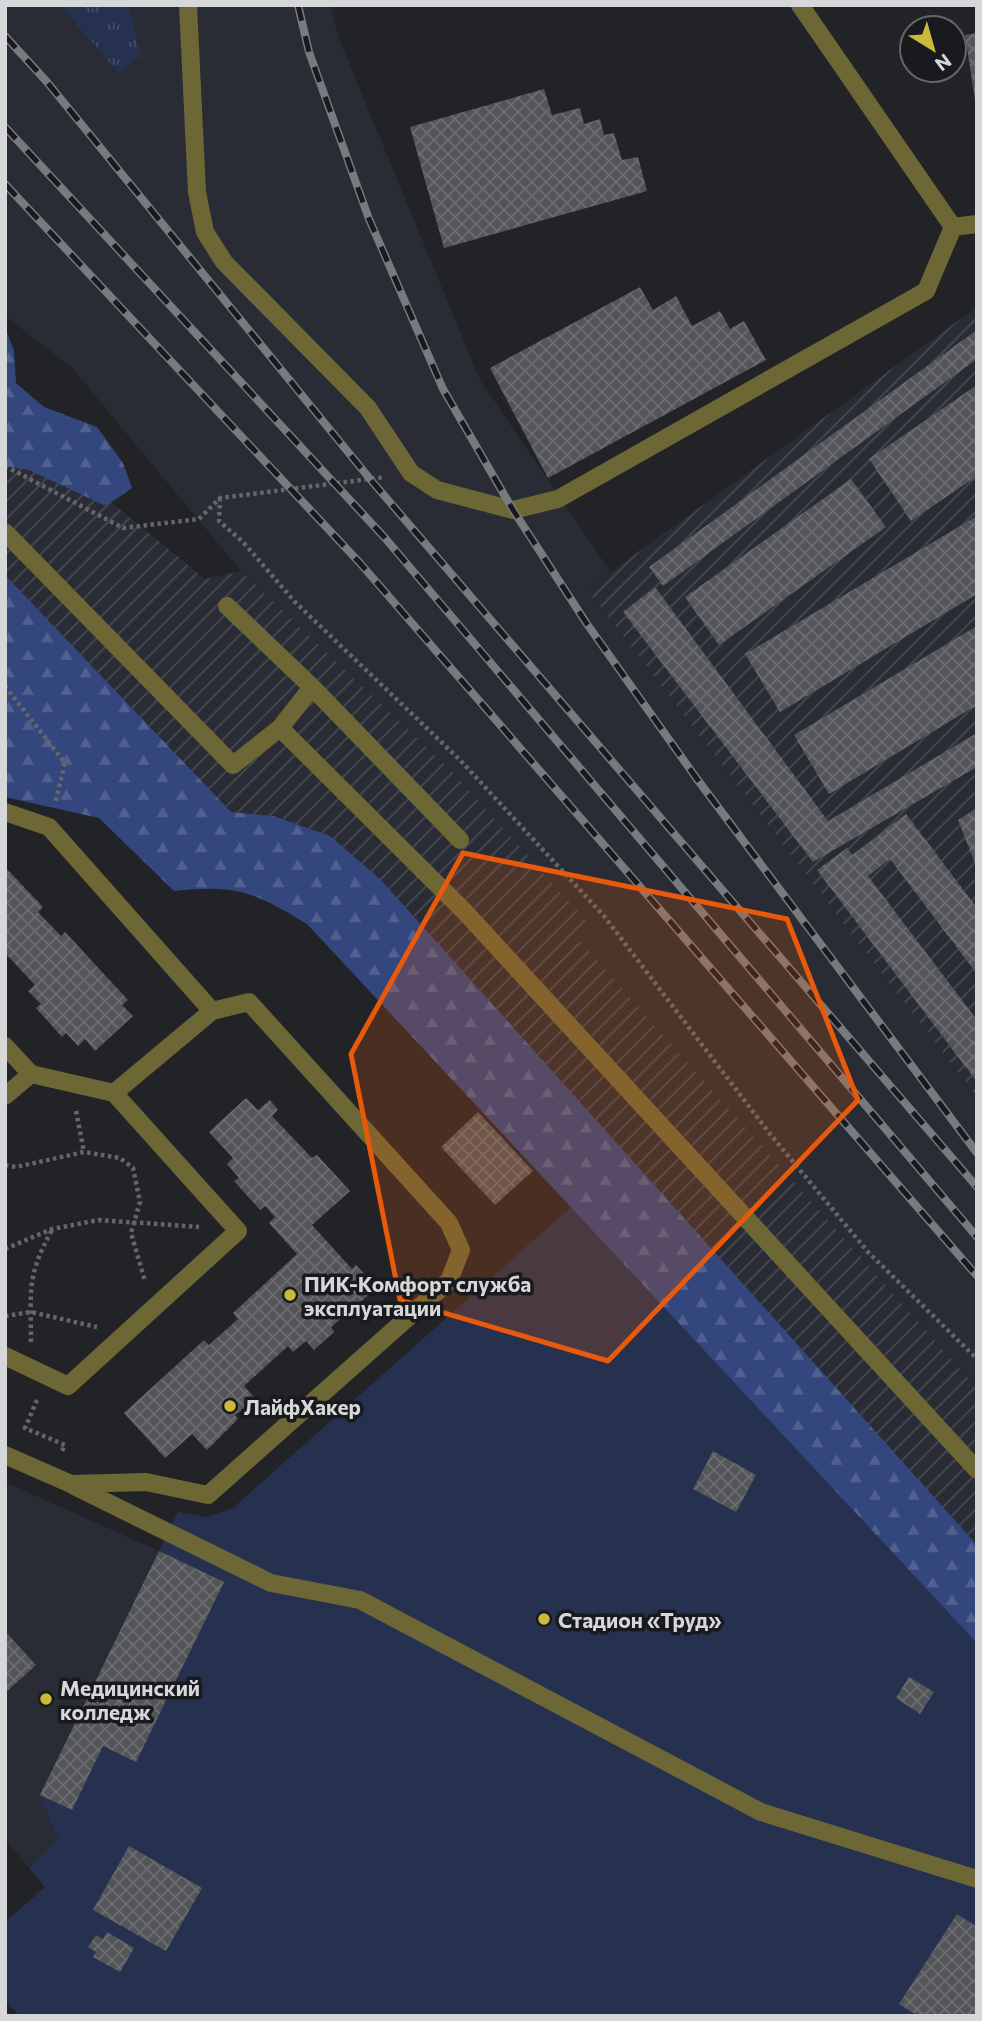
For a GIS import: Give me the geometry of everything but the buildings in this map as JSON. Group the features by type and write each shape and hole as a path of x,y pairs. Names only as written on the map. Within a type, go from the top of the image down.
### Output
{"lane":[{"path":"188,5 197,192 205,232 224,262 369,408 411,473 437,490 513,510 558,499 926,291 953,227"},
{"path":"800,5 953,227"},
{"path":"953,227 977,224"},
{"path":"5,532 233,765 280,728 312,687"},
{"path":"227,606 312,687 460,840"},
{"path":"280,728 465,912 977,1470"},
{"path":"5,812 49,827 212,1011"},
{"path":"71,1485 146,1482 208,1495 449,1281 461,1251 449,1223 249,1002 212,1011 114,1093"},
{"path":"5,1046 31,1074 114,1093 238,1231 68,1386 5,1356"},
{"path":"5,1096 31,1074"},
{"path":"5,1455 271,1583 360,1600 761,1812 977,1879"}],"path":[{"path":"5,466 123,528 200,519 220,498 411,473"},
{"path":"220,498 219,521 243,542 295,603 460,760 604,916 770,1134 869,1252 977,1359"},
{"path":"5,686 65,763 49,827"},
{"path":"71,1083 84,1152"},
{"path":"5,1165 16,1167 84,1152 120,1158 133,1168 140,1202 131,1233 145,1284"},
{"path":"5,1250 52,1229 99,1220 238,1231"},
{"path":"31,1368 30,1281 37,1256 52,1229"},
{"path":"5,1316 31,1312 97,1328 107,1323"},
{"path":"25,1428 65,1445"}],"highlighted area":[{"path":"463,853 787,919 858,1100 608,1361 400,1300 351,1054"}],"shaded area":[{"path":"5,5 331,5 338,36 480,380 610,571 587,589 977,1097 977,1388 579,940 592,928 452,771 241,571 72,368 5,316"},
{"path":"977,307 977,1097 587,589"},
{"path":"5,415 205,579 241,571 452,771 593,928 579,940 977,1388 977,1635 5,599"},
{"name":"Медицинский колледж","path":"5,1482 159,1551 58,1839 29,1868 5,1839"}],"green space":[{"path":"60,5 128,5 141,56 119,73"},
{"path":"5,328 14,350 16,383 44,407 97,427 123,463 132,488 106,506 29,470 5,466"},
{"path":"5,575 231,812 273,816 330,836 381,880 977,1545 977,1643 307,924 272,904 244,893 214,889 174,891 99,818 5,797"},
{"name":"Стадион «Труд»","path":"572,1206 977,1635 977,2016 20,2016 5,2001 5,1922 45,1887 29,1868 58,1839 40,1795 178,1512 207,1517 233,1508"}],"railway":[{"path":"298,5 309,52 369,219 443,389 513,510 587,624 697,779 977,1153"},
{"path":"5,36 47,82 370,479 977,1187"},
{"path":"5,127 385,538 977,1237"},
{"path":"5,184 359,562 977,1276"}],"place":[{"name":"ПИК-Комфорт служба эксплуатации","path":"290,1295"},
{"name":"ЛайфХакер","path":"230,1406"},
{"name":"Стадион «Труд»","path":"544,1619"},
{"name":"Медицинский колледж","path":"46,1699"}]}
